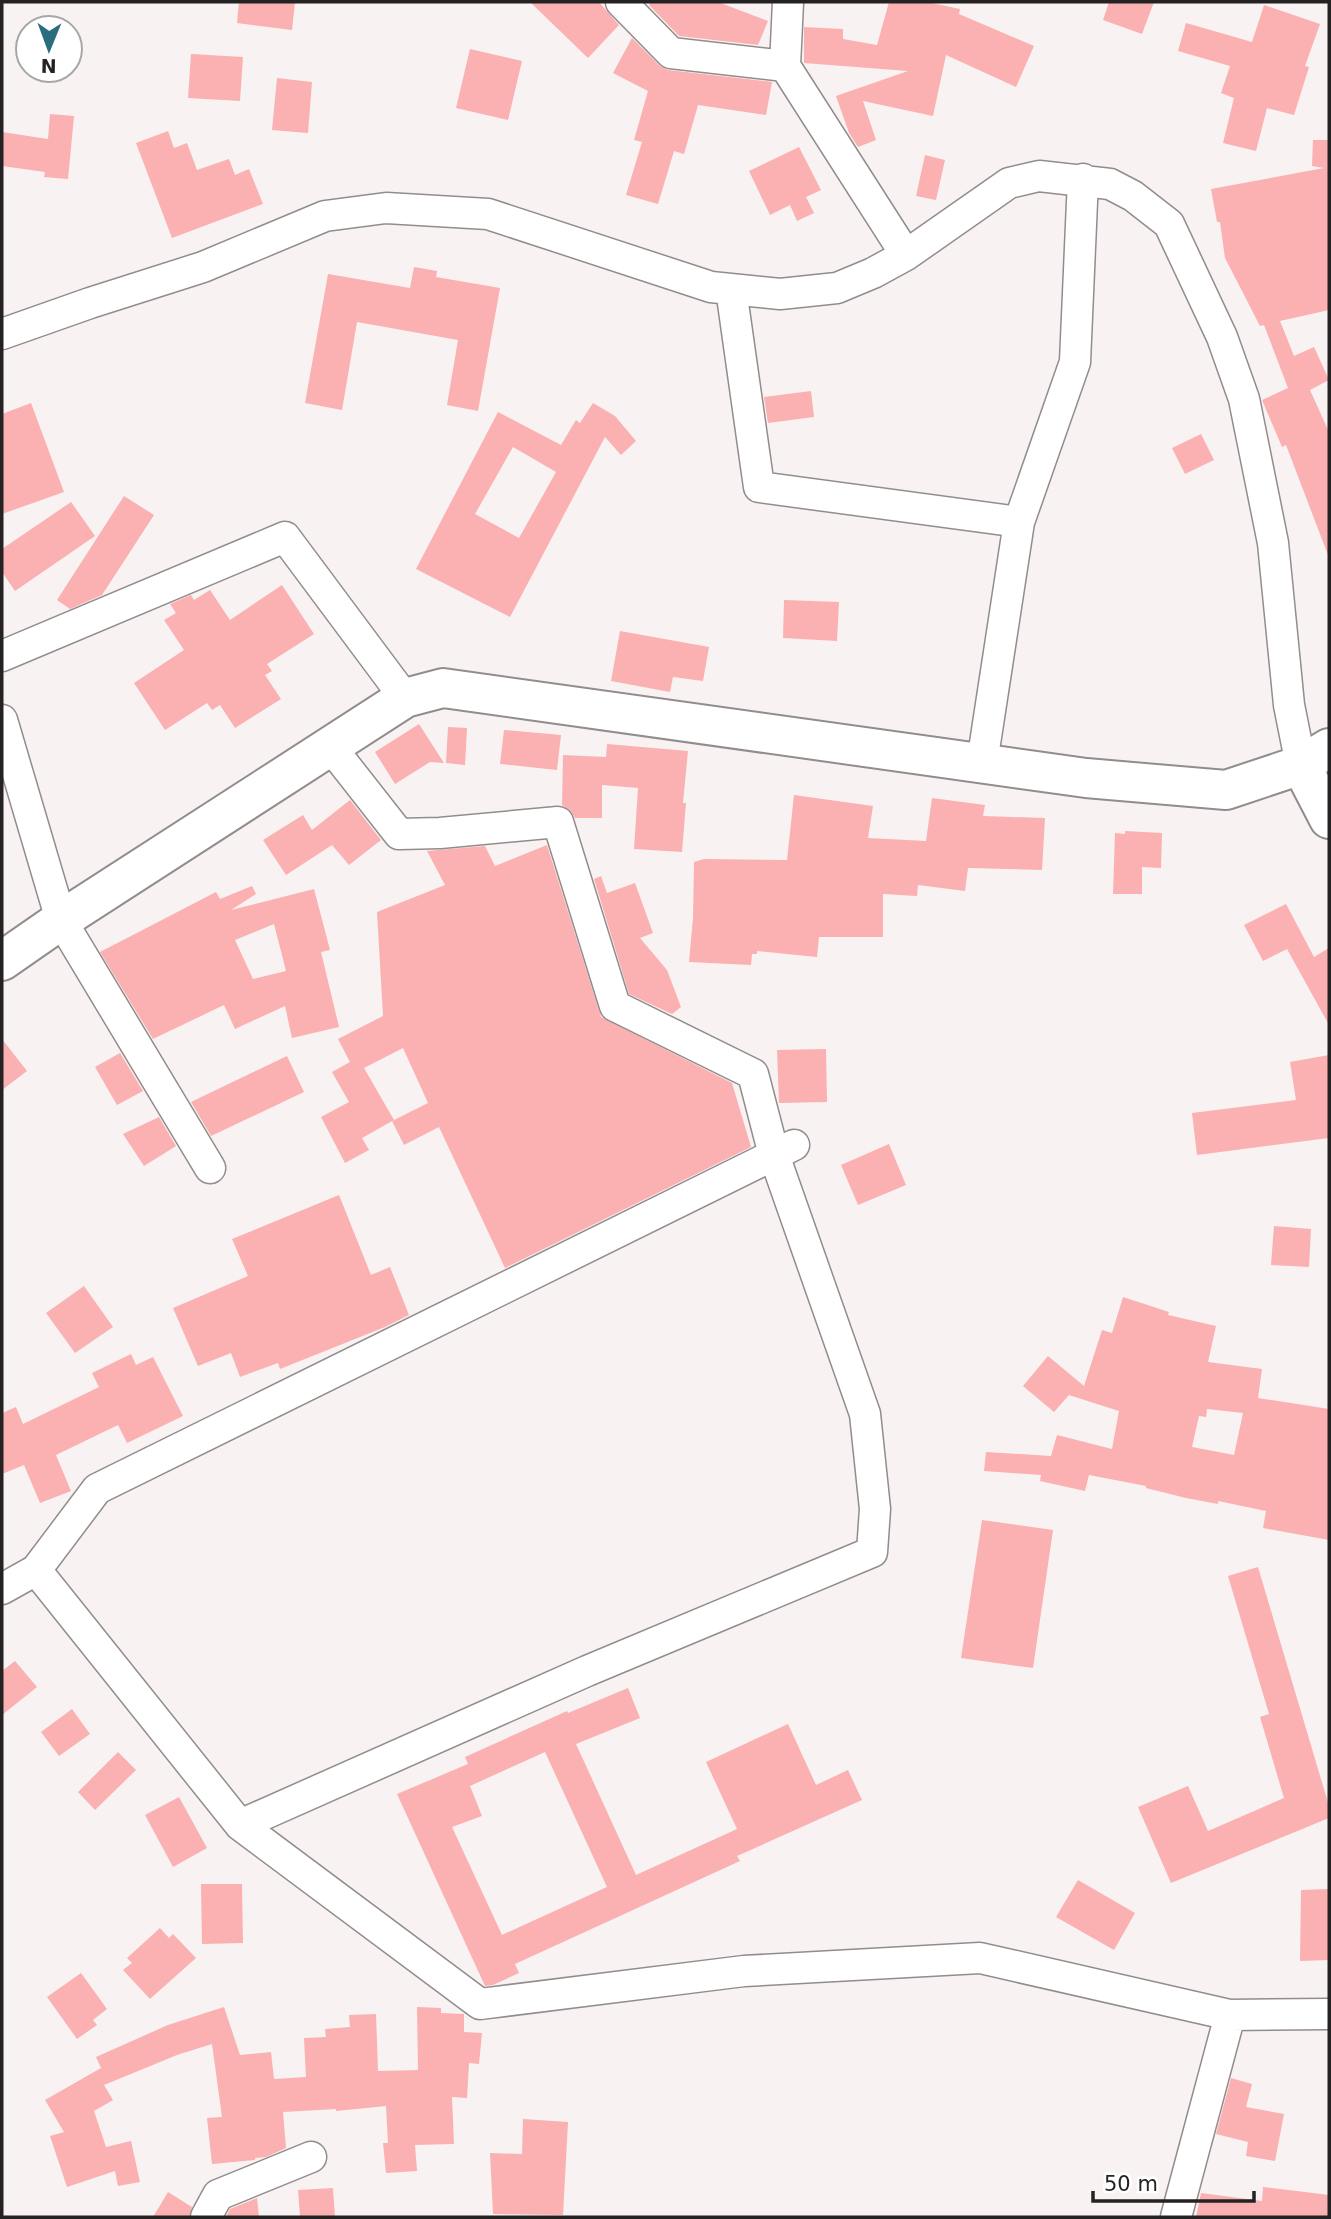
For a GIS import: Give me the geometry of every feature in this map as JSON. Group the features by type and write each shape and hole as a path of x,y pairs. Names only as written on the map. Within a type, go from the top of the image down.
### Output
{"main road":[{"path":"2,961 405,698 443,688 1086,778 1226,790 1315,757 1329,819"}],"street":[{"path":"621,2 671,53 785,66"},
{"path":"788,2 785,66 906,255"},
{"path":"2,334 203,267 326,216 386,208 488,214 711,287 780,294 837,288 873,273 906,255 1009,183 1039,176 1110,184 1133,197 1169,224 1222,337 1244,399 1273,544 1289,705 1315,757"},
{"path":"982,763 1019,522 1075,362 1083,179"},
{"path":"732,289 759,487 1019,522"},
{"path":"2,656 285,537 405,698"},
{"path":"2,720 61,920 210,1168"},
{"path":"240,1825 587,1671 872,1552 875,1509 865,1414 784,1150 753,1074 615,1006 558,821 440,833 398,834 330,746"},
{"path":"2,1589 36,1570 97,1489 784,1150"},
{"path":"36,1570 240,1825 480,2004 744,1971 979,1958 1230,2015 1329,2014"},
{"path":"1176,2217 1230,2015"},
{"path":"206,2217 218,2195 311,2157"}],"building":[{"path":"239,2 295,2 292,30 237,23"},
{"path":"530,2 599,2 619,25 588,58"},
{"path":"651,2 718,2 768,21 758,45 679,36 649,5"},
{"path":"889,2 927,2 960,9 959,14 1034,46 1016,87 946,55 933,116 863,101 876,140 858,147 849,133 836,96 908,71 804,63 804,27 843,29 843,39 877,45"},
{"path":"1109,2 1154,2 1142,34 1103,20"},
{"path":"1264,5 1320,24 1305,66 1309,67 1294,115 1267,108 1256,151 1223,143 1234,98 1221,93 1230,66 1178,51 1186,23 1252,42"},
{"path":"632,38 659,65 668,70 772,82 766,115 698,105 684,154 674,151 658,204 626,195 642,142 634,140 648,91 613,73"},
{"path":"470,49 522,61 508,120 456,108"},
{"path":"191,54 243,57 240,101 188,98"},
{"path":"277,78 312,82 308,133 272,130"},
{"path":"50,114 74,116 68,179 44,177 45,172 2,166 2,132 48,139"},
{"path":"168,131 174,148 187,143 197,170 229,159 235,175 249,169 263,204 172,238 136,143"},
{"path":"1313,140 1329,140 1329,310 1280,321 1294,356 1314,347 1329,380 1310,390 1329,432 1328,555 1286,445 1282,447 1262,400 1288,388 1264,325 1260,326 1225,258 1220,222 1217,222 1211,189 1324,168 1312,166"},
{"path":"799,147 821,190 806,197 814,213 797,221 790,205 770,215 749,171"},
{"path":"925,155 945,160 936,200 916,196"},
{"path":"414,267 437,271 436,277 500,288 478,411 447,405 458,340 357,322 342,410 305,403 328,274 410,288"},
{"path":"811,391 814,417 768,423 764,397"},
{"path":"31,403 64,492 2,514 2,414"},
{"path":"593,403 615,416 636,441 621,455 605,437 510,617 416,569 498,412 561,445 576,420 580,423","holes":["513,447 556,472 519,538 475,514"]},
{"path":"1201,434 1214,460 1185,474 1172,448"},
{"path":"124,496 154,515 102,595 70,609 57,600"},
{"path":"71,502 95,536 15,591 2,572 2,549"},
{"path":"282,585 314,634 267,664 272,671 265,675 281,699 235,728 220,705 212,710 207,703 165,730 134,683 184,650 164,620 176,613 170,604 191,595 194,600 210,590 230,620"},
{"path":"784,600 839,602 837,641 783,638"},
{"path":"620,631 709,647 703,681 673,677 670,692 611,681"},
{"path":"419,724 444,763 430,762 395,784 375,752"},
{"path":"448,727 467,728 465,765 446,763"},
{"path":"504,730 561,735 557,770 500,764"},
{"path":"607,744 688,751 682,852 634,849 638,788 602,785 602,818 575,818 570,810 562,805 563,755 606,757"},
{"path":"794,795 873,806 868,838 926,841 932,798 985,805 983,816 1045,818 1042,870 968,868 965,891 918,885 917,896 883,894 883,937 819,937 817,957 757,951 757,954 752,954 751,965 689,962 694,862 704,859 787,860"},
{"path":"350,800 381,840 349,865 332,845 286,875 263,840 303,815 312,830"},
{"path":"1125,831 1162,833 1161,868 1142,867 1142,894 1113,894 1115,833 1125,834"},
{"path":"547,845 601,1017 732,1083 751,1147 505,1268 439,1127 404,1145 392,1121 362,1138 369,1150 345,1163 321,1117 349,1102 332,1072 350,1062 338,1039 383,1016 377,912 445,885 427,851 485,846 495,866","holes":["403,1048 428,1103 394,1120 364,1068"]},
{"path":"601,876 607,893 635,883 653,933 640,938 667,970 681,1007 672,1014 629,994 594,879"},
{"path":"252,886 256,894 231,910 314,889 330,950 321,952 339,1027 292,1038 285,1006 235,1029 224,1005 153,1039 100,952 216,892 220,899","holes":["274,924 286,971 253,979 235,940"]},
{"path":"1286,904 1314,957 1329,948 1329,1025 1287,949 1263,961 1244,925"},
{"path":"2,1039 27,1071 2,1090"},
{"path":"826,1049 827,1102 779,1103 777,1050"},
{"path":"120,1053 143,1091 117,1105 95,1067"},
{"path":"1329,1055 1329,1138 1197,1155 1192,1113 1296,1100 1290,1062"},
{"path":"287,1056 304,1092 211,1136 191,1102"},
{"path":"159,1117 176,1146 144,1166 123,1134"},
{"path":"889,1144 906,1185 858,1205 841,1165"},
{"path":"339,1195 371,1275 390,1267 409,1315 280,1369 278,1363 240,1377 231,1353 198,1366 173,1308 248,1276 232,1239"},
{"path":"1274,1226 1311,1229 1309,1267 1271,1265"},
{"path":"84,1286 113,1327 75,1353 46,1313"},
{"path":"1123,1297 1169,1312 1168,1315 1216,1326 1208,1362 1262,1369 1258,1398 1329,1409 1329,1540 1263,1528 1266,1511 1218,1501 1218,1504 1186,1498 1146,1486 1089,1475 1085,1491 1040,1481 1041,1475 984,1471 986,1452 1051,1456 1057,1435 1112,1449 1119,1411 1069,1395 1054,1412 1023,1386 1048,1356 1084,1386 1102,1330 1112,1333","holes":["1207,1409 1243,1413 1234,1455 1192,1447 1199,1416 1206,1417"]},
{"path":"131,1354 136,1365 153,1357 183,1416 127,1443 118,1425 56,1455 71,1491 40,1503 24,1465 2,1474 2,1413 16,1407 23,1424 99,1387 92,1373"},
{"path":"982,1520 1053,1530 1033,1668 961,1658"},
{"path":"1258,1567 1329,1806 1329,1818 1171,1883 1138,1807 1188,1786 1208,1831 1284,1798 1260,1717 1269,1714 1228,1576"},
{"path":"15,1661 37,1687 2,1715 2,1671"},
{"path":"628,1688 640,1718 576,1744 636,1875 737,1829 706,1762 788,1724 816,1785 848,1770 862,1800 737,1856 740,1861 515,1964 519,1973 485,1986 397,1794 468,1764 465,1757 567,1711 568,1713","holes":["545,1752 607,1887 502,1935 452,1827 482,1816 470,1786"]},
{"path":"72,1709 90,1734 59,1756 41,1732"},
{"path":"118,1752 136,1770 95,1810 78,1792"},
{"path":"179,1797 207,1848 173,1867 145,1815"},
{"path":"1078,1880 1135,1913 1114,1950 1056,1917"},
{"path":"201,1884 242,1884 243,1943 202,1944"},
{"path":"1329,1889 1329,1960 1300,1961 1301,1890"},
{"path":"160,1928 169,1938 173,1934 196,1958 150,1999 123,1970 132,1963 127,1958"},
{"path":"81,1973 107,2009 93,2020 97,2025 77,2039 47,1997"},
{"path":"224,2007 240,2055 271,2052 274,2079 306,2077 304,2038 326,2037 325,2029 350,2027 349,2015 376,2014 378,2071 418,2070 417,2007 441,2008 441,2013 464,2014 464,2032 482,2033 479,2064 469,2063 467,2098 452,2097 454,2144 415,2145 417,2171 386,2173 383,2143 388,2143 386,2106 283,2112 286,2148 255,2160 212,2164 207,2118 222,2117 212,2044 177,2055 104,2085 113,2100 94,2111 106,2147 131,2141 140,2182 118,2186 115,2171 67,2187 50,2136 64,2132 45,2100 101,2068 96,2057 168,2025"},
{"path":"1231,2078 1252,2084 1246,2107 1284,2114 1275,2161 1246,2156 1248,2142 1216,2134"},
{"path":"523,2119 568,2122 563,2215 493,2214 490,2153 522,2154"},
{"path":"1263,2187 1329,2195 1329,2217 1196,2217 1201,2193 1262,2201"},
{"path":"333,2188 335,2217 300,2217 298,2190"},
{"path":"168,2192 192,2207 189,2217 153,2217"},
{"path":"257,2198 259,2217 226,2217 230,2209"}]}
